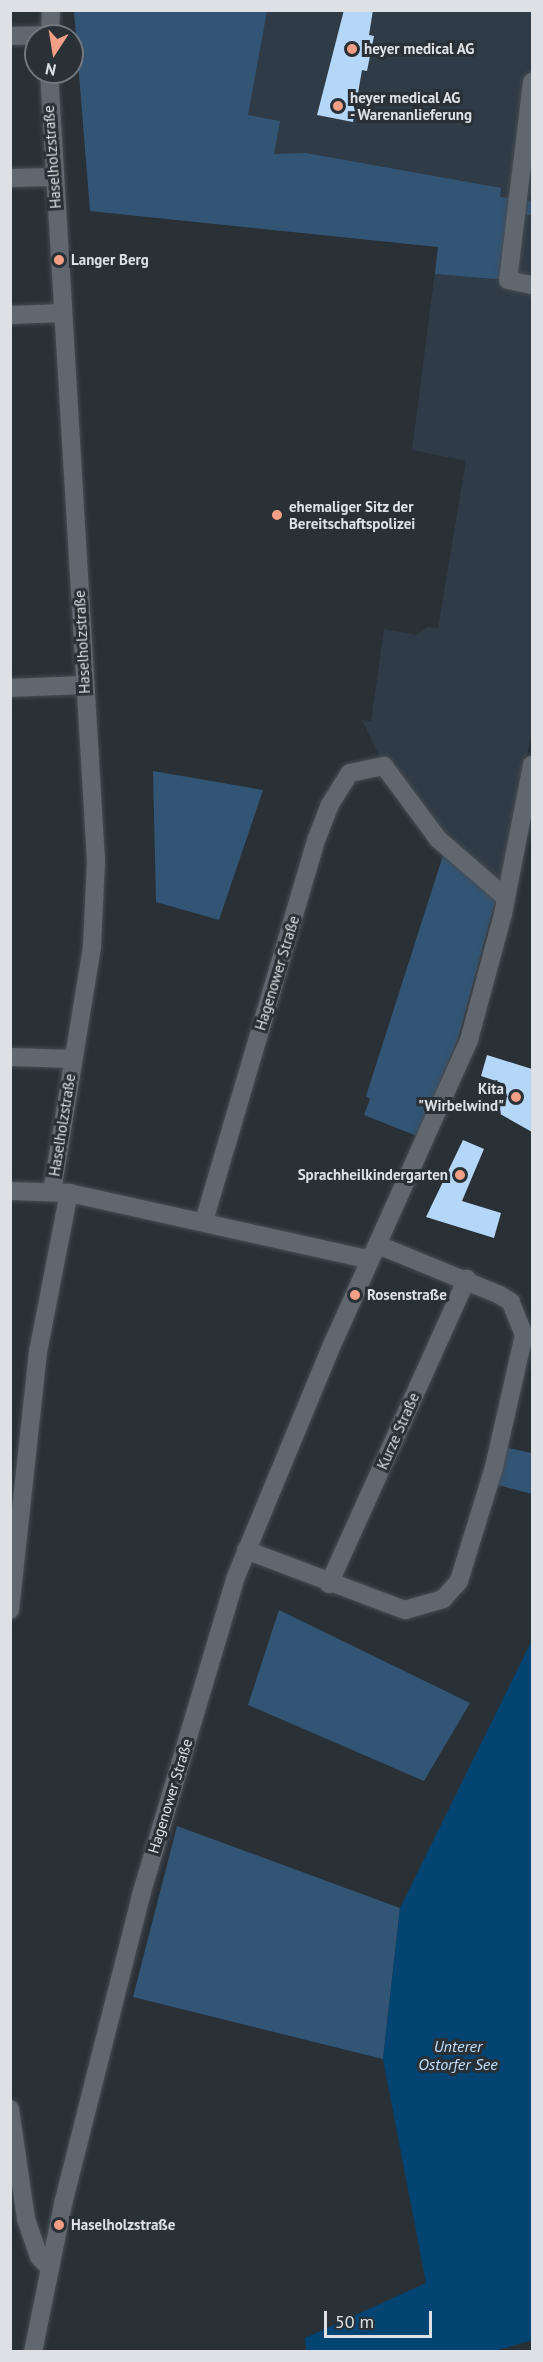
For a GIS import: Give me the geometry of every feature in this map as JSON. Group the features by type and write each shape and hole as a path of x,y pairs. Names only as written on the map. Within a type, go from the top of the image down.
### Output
{"street":[{"path":"532,82 508,280 532,285"},
{"name":"Haselholzstraße","path":"10,1610 38,1352 60,1193 73,1059 92,947 96,861 53,177 49,84"},
{"path":"10,178 53,177"},
{"path":"10,315 62,313"},
{"path":"10,688 84,685"},
{"name":"Hagenower Straße","path":"33,2352 49,2267 150,1862 246,1550 469,1040 506,898 532,765"},
{"name":"Hagenower Straße","path":"204,1221 317,838 329,806 350,773 384,766 438,839 506,898"},
{"path":"10,1057 73,1059"},
{"path":"10,1191 60,1193"},
{"name":"Haselholzstraße","path":"60,1193 204,1221"},
{"path":"204,1221 374,1253 467,1279 511,1302 524,1335 494,1467 459,1581 443,1599 405,1610 329,1584 246,1550"},
{"name":"Kurze Straße","path":"329,1584 467,1279"},
{"path":"10,2109 26,2219 39,2257 49,2267"}],"shaded area":[{"path":"74,10 532,11 532,731 498,891 438,839 384,766 362,720 371,721 384,629 417,635 427,627 438,628 466,461 412,450 438,247 90,211 80,84 84,84 84,24 75,24"},
{"path":"74,11 267,11 248,115 280,121 274,154 306,153 501,188 500,197 532,201 532,215 525,215 508,280 435,274 438,247 90,211 80,84 84,84 84,24 75,24"},
{"path":"153,771 263,790 219,920 156,902"},
{"path":"446,846 498,891 458,1039 417,1136 364,1115 370,1099 366,1096"},
{"path":"499,1446 532,1453 532,1494 489,1483"},
{"path":"279,1610 470,1703 424,1781 248,1705"},
{"path":"177,1826 400,1908 383,2059 133,1997"}],"water":[{"name":"Unterer Ostorfer See","path":"532,1640 532,2340 495,2351 306,2351 305,2338 426,2283 383,2059 400,1908"}],"building":[{"path":"344,10 373,10 369,35 374,36 367,71 362,70 353,122 317,115"},
{"name":"Kita \"Wirbelwind\"","path":"487,1055 532,1069 532,1132 493,1110 505,1084 481,1076"},
{"name":"Sprachheilkindergarten","path":"463,1140 484,1149 462,1201 501,1213 494,1238 426,1217"}],"place":[{"name":"heyer medical AG","path":"352,49"},
{"name":"heyer medical AG - Warenanlieferung","path":"338,106"},
{"name":"Langer Berg","path":"59,260"},
{"name":"ehemaliger Sitz der Bereitschaftspolizei","path":"277,515"},
{"name":"Kita \"Wirbelwind\"","path":"516,1097"},
{"name":"Sprachheilkindergarten","path":"460,1175"},
{"name":"Rosenstraße","path":"355,1295"},
{"name":"Haselholzstraße","path":"59,2225"}]}
